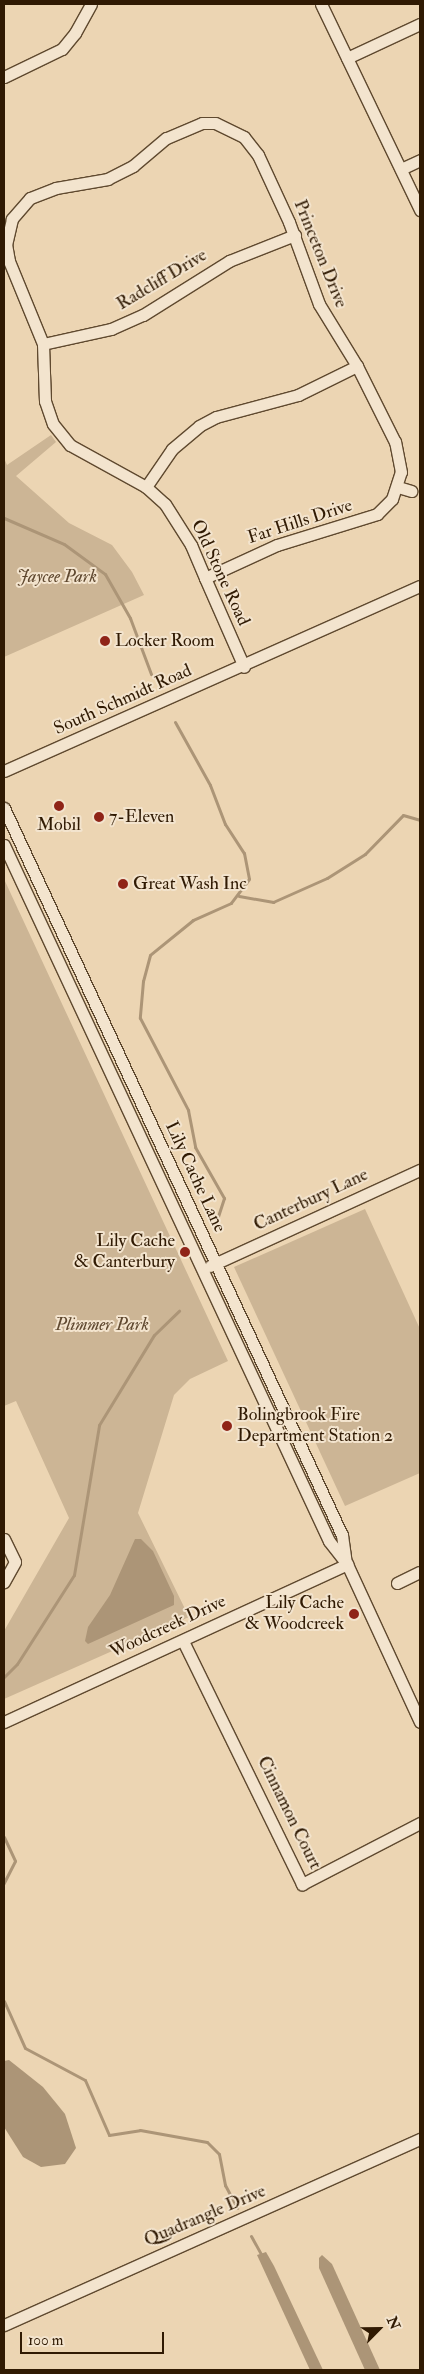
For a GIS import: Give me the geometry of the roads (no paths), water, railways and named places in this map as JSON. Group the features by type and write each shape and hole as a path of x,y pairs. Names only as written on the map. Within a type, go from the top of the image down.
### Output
{"street":[{"path":"4,77 62,48 75,33 91,4"},
{"path":"321,4 420,210"},
{"path":"347,58 420,24"},
{"name":"Princeton Drive","path":"5,233 19,208 43,192 108,179 133,166 166,138 202,123 225,126 244,137 258,156 294,235 319,304 357,366 395,442 401,472 398,487"},
{"path":"401,169 420,160"},
{"name":"Old Stone Road","path":"5,233 9,261 43,344 45,400 48,414 60,436 82,453 146,487 178,522 244,667"},
{"name":"Radcliff Drive","path":"43,344 111,329 143,315 229,261 294,235"},
{"path":"146,487 172,449 199,426 216,417 298,395 357,366"},
{"path":"398,487 411,491"},
{"name":"Far Hills Drive","path":"204,578 277,545 369,518 385,507 398,487"},
{"name":"South Schmidt Road","path":"4,771 244,667 420,586"},
{"name":"Lily Cache Lane","path":"4,808 342,1535 347,1564"},
{"name":"Lily Cache Lane","path":"4,845 329,1541 347,1564 420,1722"},
{"name":"Canterbury Lane","path":"202,1270 420,1170"},
{"path":"4,1539 15,1562 4,1582"},
{"name":"Woodcreek Drive","path":"4,1722 347,1564"},
{"path":"397,1583 420,1572"},
{"name":"Cinnamon Court","path":"183,1641 302,1884 420,1823"},
{"name":"Quadrangle Drive","path":"4,2325 420,2139"}],"waterway":[{"path":"4,518 64,544 105,574 130,618 151,674"},
{"path":"175,722 210,785 225,824 244,853 249,879 231,903 193,920 150,955 143,981 140,1018 188,1110 195,1147 224,1198 218,1216"},
{"path":"239,896 273,902 327,878 365,854 403,815 420,820"},
{"path":"4,1677 17,1664 74,1575 99,1425 154,1335 179,1311"},
{"path":"4,1837 15,1861 4,1883"},
{"path":"4,2001 25,2048 85,2080 109,2135 140,2130 207,2142 219,2154 225,2185 237,2208"},
{"path":"251,2236 261,2254"}],"place":[{"name":"Locker Room","path":"105,641"},
{"name":"Mobil","path":"59,806"},
{"name":"7-Eleven","path":"99,817"},
{"name":"Great Wash Inc","path":"123,884"},
{"name":"Lily Cache & Canterbury","path":"185,1252"},
{"name":"Bolingbrook Fire Department Station 2","path":"227,1426"},
{"name":"Lily Cache & Woodcreek","path":"354,1614"}],"park label":[{"name":"Jaycee Park","path":"57,577"},
{"name":"Plimmer Park","path":"102,1325"}]}
